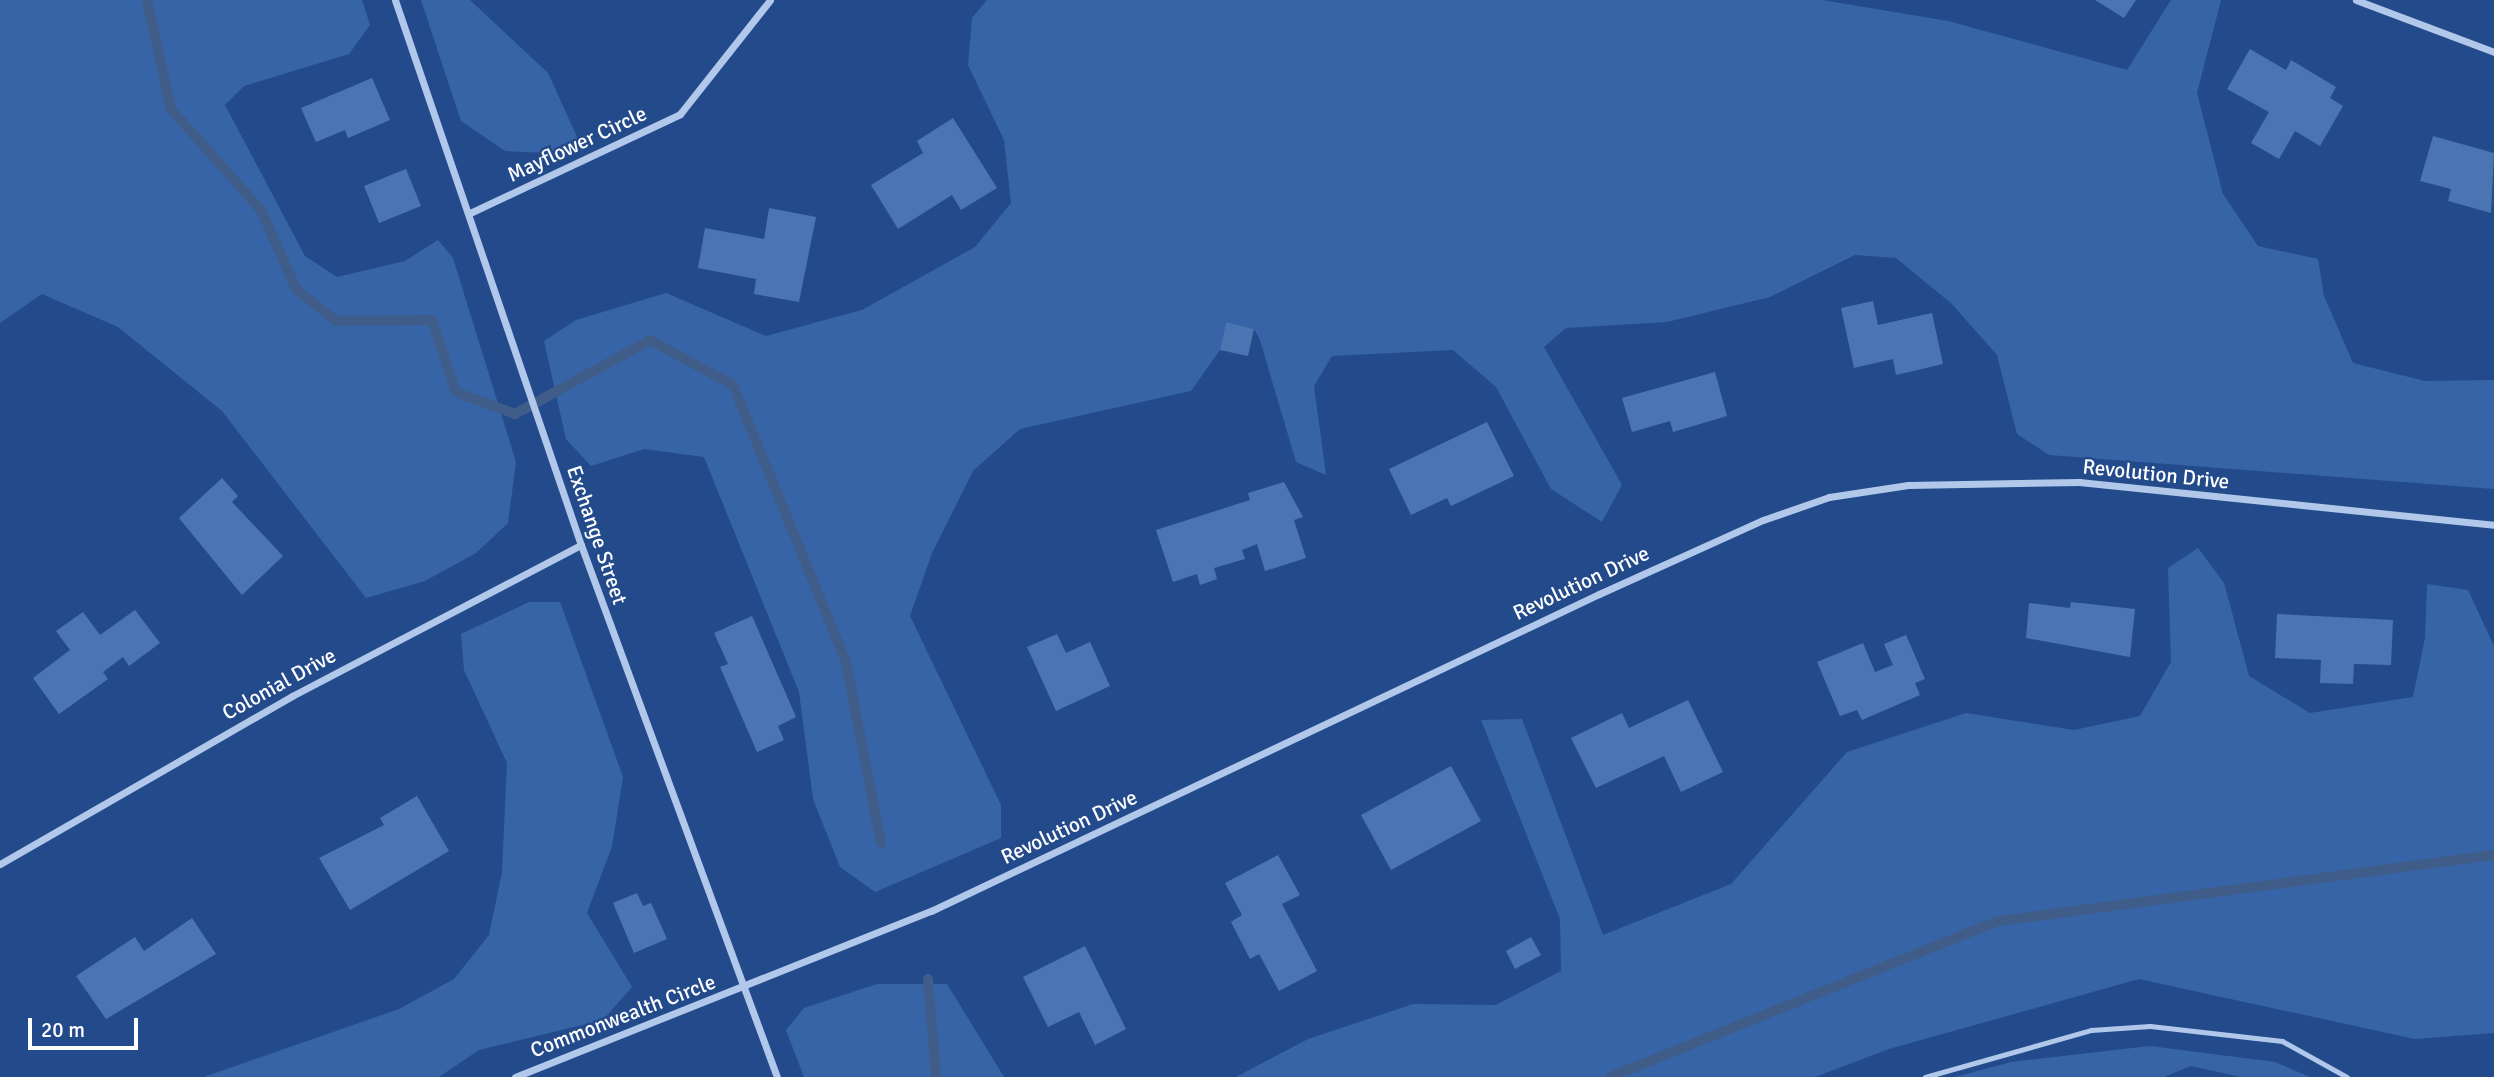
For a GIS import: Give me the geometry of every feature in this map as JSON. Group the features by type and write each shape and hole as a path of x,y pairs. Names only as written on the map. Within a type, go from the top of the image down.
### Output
{"street":[{"name":"Exchange Street","path":"395,0 471,213 528,394 581,545 777,1077"},
{"name":"Mayflower Circle","path":"471,213 626,145 680,114 770,0"},
{"path":"2356,0 2494,52"},
{"name":"Revolution Drive","path":"744,989 1121,824 1662,565 1829,497 1908,485 2079,482 2494,525"},
{"name":"Colonial Drive","path":"0,864 292,696 581,545"},
{"name":"Commonwealth Circle","path":"515,1077 744,989"}],"lane":[{"path":"1925,1077 2091,1030 2150,1026 2282,1041 2347,1077"}],"shaded area":[{"path":"0,0 362,0 370,25 349,54 244,86 225,105 305,256 337,277 405,261 438,240 453,258 516,462 508,523 476,553 425,581 366,598 222,411 118,327 42,294 0,323"},
{"path":"421,0 470,0 548,73 578,139 549,153 505,151 461,121"},
{"path":"987,0 1822,0 1948,21 2127,70 2171,0 2221,0 2197,93 2223,194 2258,246 2318,259 2324,296 2353,363 2425,381 2494,380 2494,489 2049,455 2017,434 1997,355 1952,304 1896,258 1855,255 1770,297 1667,322 1566,328 1544,347 1622,485 1602,522 1551,489 1496,387 1453,350 1332,356 1314,386 1326,475 1296,462 1260,340 1254,329 1226,322 1220,350 1191,391 1020,429 973,471 932,553 910,616 1001,805 1001,838 875,892 840,867 813,799 799,692 704,457 644,449 591,466 566,439 544,341 576,320 666,293 766,336 862,310 975,247 1011,203 1004,140 968,65 972,18"},
{"path":"2198,548 2224,583 2249,676 2310,713 2413,697 2425,638 2427,584 2468,590 2494,646 2494,1033 2415,1039 2139,979 1889,1049 1815,1077 1236,1077 1308,1039 1413,1004 1496,1005 1561,971 1560,919 1481,720 1522,719 1603,935 1731,884 1847,752 1966,713 2074,730 2140,716 2171,662 2168,568"},
{"path":"529,602 560,602 623,777 612,846 587,913 632,987 603,1020 479,1050 439,1077 204,1077 399,1009 454,979 489,935 502,872 507,763 464,670 461,634"},
{"path":"877,984 947,984 1004,1077 804,1077 786,1030 804,1008"},
{"path":"2150,1046 2275,1062 2310,1077 2241,1077 2191,1066 2164,1077 1955,1077 2011,1062"}],"building":[{"path":"2095,0 2136,0 2124,18"},
{"path":"2250,49 2286,70 2291,60 2336,87 2330,98 2343,106 2320,146 2295,131 2279,159 2251,143 2269,112 2227,89"},
{"path":"372,78 390,120 348,138 345,130 316,142 301,108"},
{"path":"953,118 997,188 961,210 952,195 898,229 871,185 923,153 917,141"},
{"path":"2433,136 2494,153 2491,213 2448,201 2451,189 2420,181"},
{"path":"406,169 421,206 379,223 364,186"},
{"path":"769,208 816,217 799,302 754,294 756,279 698,268 705,228 764,239"},
{"path":"1873,301 1878,325 1932,313 1943,364 1896,375 1893,359 1854,368 1841,308"},
{"path":"1226,322 1254,329 1248,356 1220,350"},
{"path":"1715,372 1727,416 1673,432 1670,421 1632,432 1622,398"},
{"path":"1487,422 1514,476 1451,506 1447,498 1411,515 1389,469"},
{"path":"222,478 238,496 232,502 283,556 242,595 179,518"},
{"path":"1284,482 1303,517 1294,520 1306,558 1265,571 1257,544 1242,550 1245,559 1214,568 1217,579 1200,585 1197,574 1173,582 1156,530 1250,500 1248,493"},
{"path":"2071,602 2135,609 2130,657 2026,638 2029,603 2070,608"},
{"path":"135,610 160,643 129,666 123,657 103,672 108,679 59,714 33,678 70,650 56,631 83,612 100,635"},
{"path":"2277,614 2393,620 2391,665 2354,664 2353,684 2320,683 2321,660 2275,658"},
{"path":"752,616 796,717 778,726 784,740 757,752 720,667 728,664 714,633"},
{"path":"1057,634 1066,653 1090,642 1110,686 1056,711 1027,647"},
{"path":"1906,635 1925,679 1915,683 1920,695 1862,720 1857,710 1840,716 1817,662 1863,643 1875,672 1893,665 1884,644"},
{"path":"1688,700 1723,772 1681,792 1664,756 1596,788 1571,738 1622,713 1629,728"},
{"path":"1451,766 1481,821 1391,870 1361,815"},
{"path":"417,796 449,851 350,910 319,858 384,825 380,818"},
{"path":"1278,855 1300,895 1282,904 1317,971 1279,991 1259,954 1250,959 1231,922 1242,915 1225,883"},
{"path":"637,893 643,906 651,903 667,939 634,953 613,903"},
{"path":"192,918 216,954 106,1019 76,976 135,937 144,951"},
{"path":"1531,937 1541,955 1515,969 1506,951"},
{"path":"1085,946 1126,1029 1095,1045 1079,1012 1048,1027 1023,977"}],"waterway":[{"path":"147,0 171,109 261,210 296,289 336,321 432,320 456,392 515,414 650,340 733,385 846,662 881,843"},
{"path":"1610,1077 1999,921 2494,855"},
{"path":"928,979 936,1077"}]}
